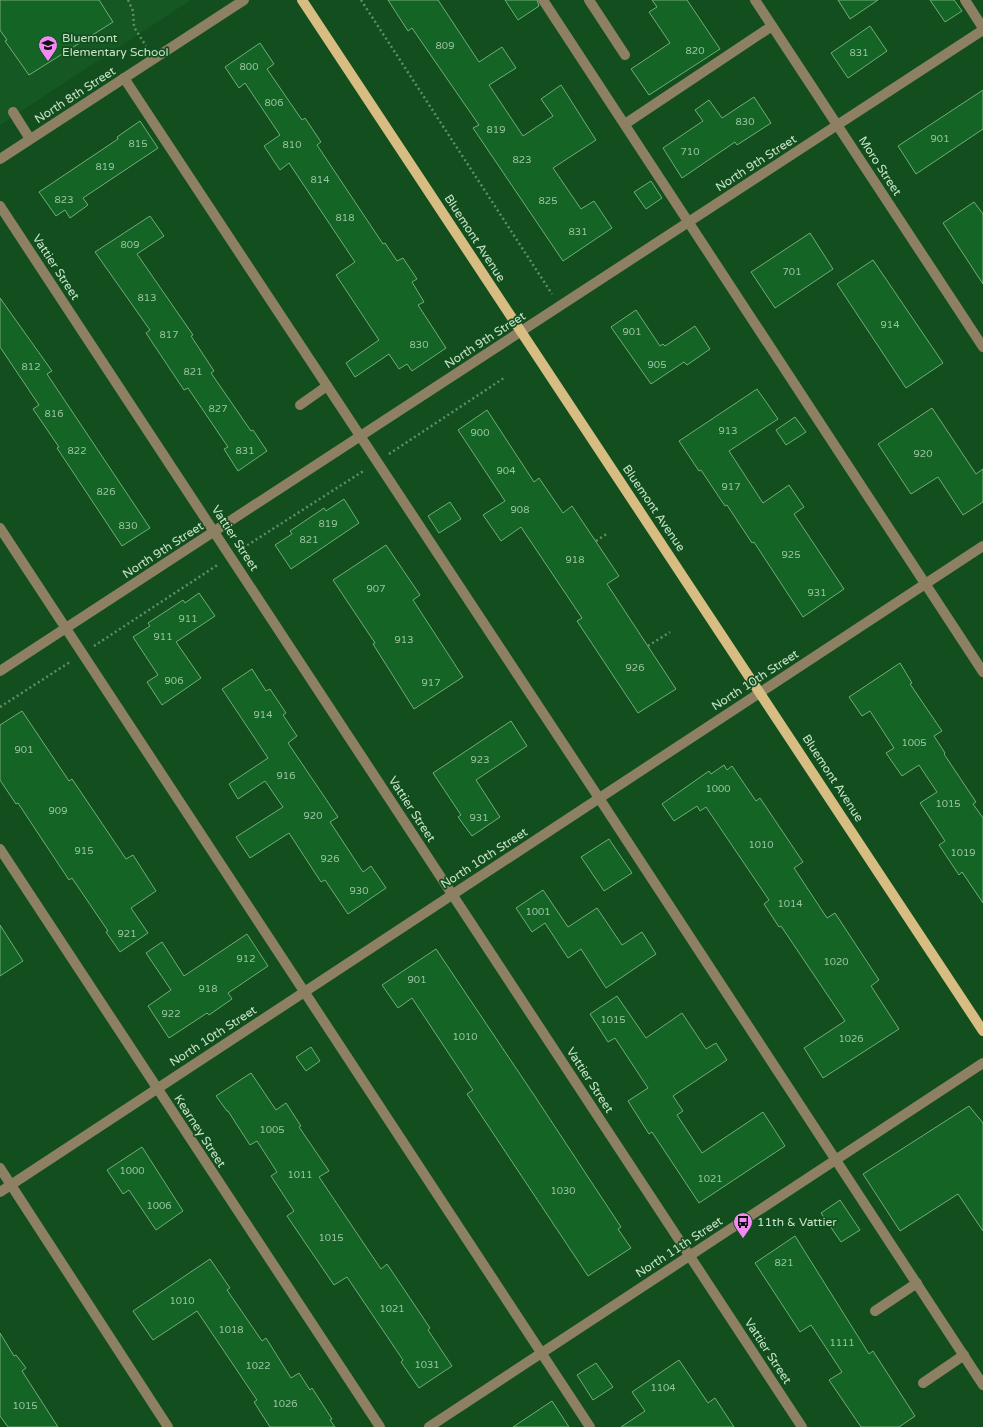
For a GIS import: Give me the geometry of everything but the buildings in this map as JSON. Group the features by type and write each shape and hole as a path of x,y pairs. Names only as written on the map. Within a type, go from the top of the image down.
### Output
{"main road":[{"name":"Bluemont Avenue","path":"302,0 983,1030"}],"street":[{"name":"North 8th Street","path":"0,159 244,0"},
{"path":"543,0 983,672"},
{"path":"589,0 625,56"},
{"name":"Moro Street","path":"755,0 983,347"},
{"path":"964,0 983,29"},
{"path":"625,124 772,26"},
{"name":"North 9th Street","path":"0,670 215,532 983,29"},
{"path":"124,78 983,1384"},
{"path":"13,112 30,139"},
{"name":"Vattier Street","path":"0,206 802,1427"},
{"path":"300,405 327,386"},
{"path":"0,528 303,993 590,1427"},
{"name":"North 10th Street","path":"0,1192 983,546"},
{"name":"Kearney Street","path":"0,849 380,1427"},
{"name":"North 11th Street","path":"429,1427 983,1064"},
{"path":"0,1168 168,1427"},
{"path":"875,1311 917,1283"},
{"path":"923,1383 964,1355"}],"path":[{"path":"128,0 133,11 134,27 154,59"},
{"path":"361,0 560,306"},
{"path":"0,707 504,378"},
{"path":"596,541 608,533"},
{"path":"648,646 670,632"}],"shaded area":[{"name":"Bluemont Elementary School","path":"0,0 191,0 0,125"}],"place":[{"name":"Bluemont Elementary School","path":"48,62"},
{"name":"11th & Vattier","path":"743,1239"}]}
